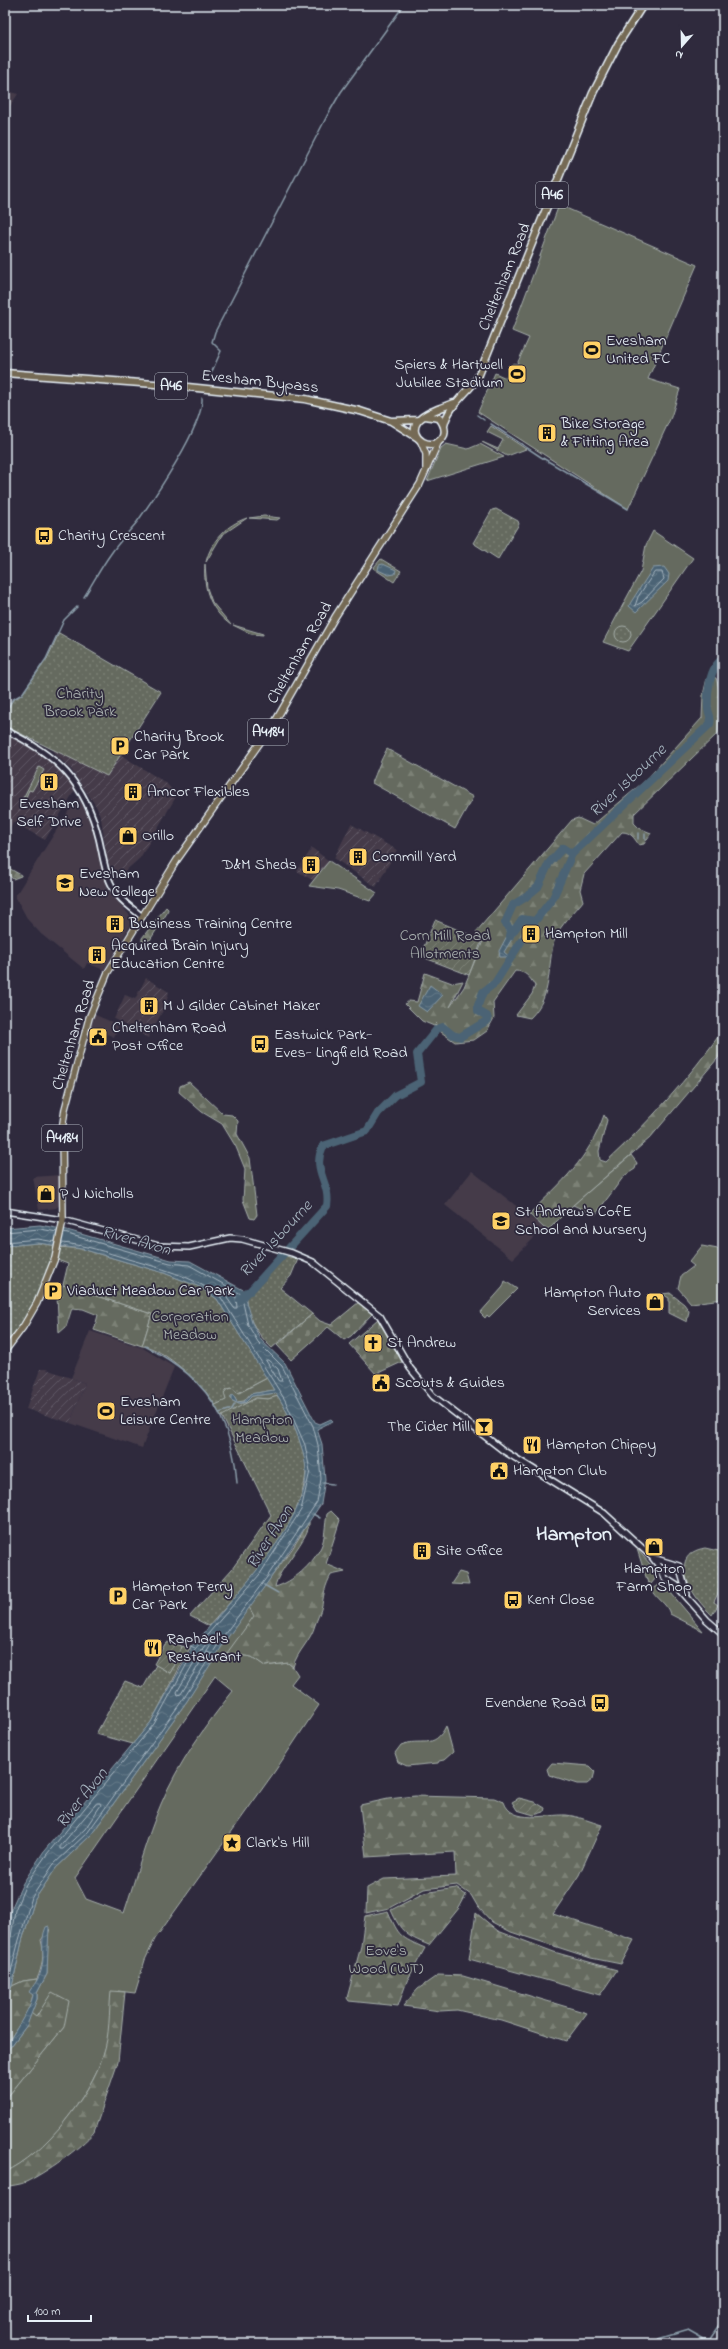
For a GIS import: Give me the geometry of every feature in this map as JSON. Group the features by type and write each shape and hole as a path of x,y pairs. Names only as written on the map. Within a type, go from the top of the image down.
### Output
{"highway":[{"name":"Cheltenham Road","path":"425,416 454,403 469,390 478,376 593,93 618,44 643,5"},
{"name":"Evesham Bypass","path":"5,373 168,385 305,399 360,411 390,421 420,440"},
{"name":"Cheltenham Road","path":"444,426 454,403"},
{"path":"425,416 439,418 444,426 443,436 439,441 429,444 420,440 415,429 419,420 425,416"},
{"name":"Evesham Bypass","path":"390,421 419,420"}],"main road":[{"path":"420,440 426,454 426,472"},
{"name":"Cheltenham Road","path":"5,1351 23,1327 37,1303 55,1258 63,1221 62,1130 69,1092 98,992 141,916 177,860 262,740 335,617 384,542 426,472 439,441"},
{"path":"5,1211 63,1221 160,1246 189,1247 230,1238 292,1253 313,1262 380,1316 410,1368 433,1396 504,1451 604,1513 652,1557 662,1570 665,1578 672,1581 687,1595 700,1613 723,1634"},
{"path":"652,1557 679,1566 687,1595"},
{"path":"662,1570 668,1563"},
{"path":"672,1581 678,1579 681,1574"}],"street":[{"path":"5,730 43,750 69,774 86,800 92,813 109,879 114,890 122,901 141,916"}],"shaded area":[{"path":"5,90 18,94 5,114"},
{"path":"5,734 24,743 53,762 72,783 75,790 45,840 13,822 5,838"},
{"path":"54,749 107,776 121,755 166,783 177,795 140,858 114,881 107,858 101,818 96,806 70,768 54,753"},
{"name":"Evesham New College","path":"79,798 89,818 108,890 132,918 129,928 104,970 87,963 84,969 41,934 28,920 15,896 76,799"},
{"path":"351,824 397,850 376,887 334,858"},
{"path":"312,848 329,861 314,881 297,871"},
{"path":"146,978 169,992 165,1007 148,1038 114,1019 125,995 135,999"},
{"path":"93,1014 119,1025 114,1037 107,1034 103,1043 86,1041"},
{"name":"St Andrew's CofE School and Nursery","path":"472,1171 544,1228 513,1259 445,1205"},
{"path":"60,1175 61,1204 56,1208 39,1210 33,1177"},
{"path":"90,1331 143,1348 174,1367 142,1448 70,1423 85,1383 71,1378"},
{"path":"40,1369 46,1369 85,1383 70,1423 26,1409"}],"green space":[{"name":"Evesham United FC","path":"559,205 697,265 648,379 680,389 671,417 628,509 478,412 495,373 506,378 513,363 517,364 529,338 512,331"},
{"path":"491,426 526,449 507,456 482,442 498,449 503,440 487,432"},
{"path":"446,444 468,449 480,444 504,457 427,481 441,448"},
{"path":"496,509 518,521 519,524 498,559 473,543 492,510"},
{"path":"264,516 280,518 277,520 249,518"},
{"path":"247,518 222,535 206,562 208,554 220,535 232,525"},
{"path":"653,531 693,558 628,651 603,642 641,571 646,545"},
{"path":"381,559 401,571 394,582 373,568"},
{"path":"205,564 207,588 212,602 231,625 218,613 209,598 205,582"},
{"path":"233,625 263,634 263,635 251,634"},
{"path":"623,626 629,628 631,634 629,640 623,642 617,640 615,634 617,628"},
{"name":"Charity Brook Park","path":"59,633 161,692 107,776 5,726 5,712 13,700 22,694 47,659"},
{"path":"707,678 716,678 720,691 718,733 634,814 634,823 639,828 651,833 644,844 639,845 630,834 622,832 584,874 580,890 583,901 557,933 552,949 546,990 538,1009 530,1018 516,1015 532,994 535,986 527,975 522,972 515,971 493,1002 494,1018 487,1031 474,1040 455,1042 434,1027 437,1023 434,1026 422,1021 405,1004 409,1001 417,1002 425,973 452,983 463,981 450,1007 464,987 483,941 476,932 572,820 578,818 593,825 647,779 702,718 703,695"},
{"path":"387,749 473,797 455,829 372,783"},
{"path":"39,767 44,770 32,791 29,790 22,807 19,806"},
{"path":"329,861 377,893 370,901 338,890 309,886"},
{"path":"5,866 21,876 13,879 5,872"},
{"path":"166,907 168,909 167,913 150,940 142,942 142,938"},
{"name":"Corn Mill Road Allotments","path":"435,920 482,940 469,975 420,956"},
{"path":"723,1030 723,1052 650,1138 573,1205 549,1229 544,1228 529,1214 563,1181 573,1169 590,1145 598,1131 604,1115 607,1120 599,1151 600,1160 606,1162 668,1099"},
{"path":"189,1082 223,1114 232,1115 238,1121 237,1134 250,1158 257,1215 254,1219 250,1218 243,1200 245,1169 236,1147 222,1124 202,1112 179,1092 180,1086"},
{"path":"631,1155 637,1163 635,1169 624,1176 595,1215 573,1205"},
{"path":"38,1243 57,1246 36,1303 5,1349 5,1246"},
{"path":"702,1246 723,1250 723,1299 691,1303 678,1288 681,1276 694,1266 689,1262"},
{"name":"Corporation Meadow","path":"59,1247 82,1249 164,1273 200,1287 217,1299 267,1378 238,1393 232,1388 227,1389 224,1393 226,1400 215,1405 203,1389 172,1360 151,1348 142,1346 152,1314 63,1285 68,1264 57,1260"},
{"path":"282,1255 298,1259 291,1276 280,1288 312,1314 272,1348 261,1337 252,1323 246,1300 247,1292 250,1291"},
{"path":"505,1281 517,1289 489,1317 487,1315 485,1318 480,1313 503,1287"},
{"path":"63,1285 152,1314 142,1346 94,1330 98,1315 83,1309 72,1308 66,1327 59,1333 57,1297"},
{"path":"670,1293 684,1304 689,1311 687,1322 669,1313 669,1298 662,1294"},
{"path":"359,1302 372,1314 351,1336 344,1340 328,1327 291,1360 277,1345 312,1314 320,1321 331,1325"},
{"path":"378,1319 402,1362 376,1374 349,1344"},
{"path":"267,1378 274,1390 250,1394 244,1401 237,1402 235,1397 231,1396 231,1400 239,1404 246,1402 252,1396 276,1393 278,1396 268,1399 256,1398 221,1417 215,1405 225,1400 224,1393 227,1389 232,1388 239,1393"},
{"name":"Hampton Meadow","path":"278,1396 292,1422 304,1453 306,1472 302,1493 294,1514 269,1555 209,1626 190,1616 232,1569 271,1515 222,1416 256,1398 268,1399"},
{"path":"331,1511 340,1520 326,1564 345,1572 331,1575 326,1586 313,1631 293,1667 288,1663 265,1666 252,1657 227,1653 254,1616 249,1607 292,1549 309,1522 305,1536 281,1572 275,1587 282,1585 295,1577 313,1560 321,1547 327,1514"},
{"path":"705,1548 723,1552 723,1582 714,1602 718,1605 712,1615 691,1589 686,1578 684,1568 686,1559 693,1552"},
{"path":"637,1549 656,1571 655,1579 651,1584 648,1583"},
{"path":"459,1572 466,1574 469,1585 451,1584"},
{"path":"658,1585 665,1586 703,1631 670,1614 669,1610 656,1596 652,1589"},
{"path":"249,1607 255,1616 228,1653 252,1657 265,1666 288,1663 293,1667 298,1675 291,1684 319,1705 275,1771 155,1939 145,1960 135,1993 118,1991 110,2032 103,2056 87,2089 76,2106 64,2123 35,2152 20,2164 5,2172 5,2100 64,2027 36,2018 31,2013 37,1999 37,1993 47,1974 48,1935 50,1929 41,1940 43,1950 42,1960 37,1979 23,1981 12,1986 22,1941 35,1899 56,1868 91,1835 187,1701 215,1655","holes":["215,1676 233,1691 193,1745 168,1789 141,1858 124,1913 86,1899 75,1878"]},
{"path":"168,1642 181,1646 177,1661 170,1673 154,1664 165,1644"},
{"path":"181,1646 190,1648 151,1722 133,1744 96,1734 125,1681 143,1688 156,1665 170,1673 177,1661"},
{"path":"446,1726 453,1752 444,1760 439,1761 438,1763 407,1766 398,1762 395,1753 401,1745 432,1741 441,1734"},
{"path":"552,1763 590,1766 595,1771 593,1779 587,1784 577,1784 549,1775 547,1769"},
{"path":"415,1796 494,1798 504,1802 508,1809 514,1814 522,1816 531,1817 566,1815 602,1825 579,1875 553,1914 634,1940 621,1964 591,1958 511,1932 492,1922 478,1907 471,1895 457,1885 424,1889 389,1908 366,1913 367,1888 384,1879 456,1876 455,1852 366,1857 360,1805 388,1799"},
{"path":"519,1798 535,1802 545,1808 544,1812 534,1815 517,1810 512,1802"},
{"path":"456,1888 466,1895 459,1908 429,1945 415,1939 405,1932 401,1928 391,1910 424,1893"},
{"name":"Eove's Wood (WT)","path":"388,1911 401,1935 425,1948 407,1981 398,2006 349,2001 347,1998 361,1946 365,1916"},
{"path":"476,1913 498,1931 554,1952 617,1970 600,1995 469,1959"},
{"path":"438,1975 463,1976 587,2013 566,2041 501,2020 457,2010 440,2011 403,2006 418,1989"},
{"path":"37,1979 35,1986 30,1990 33,1995 28,2012 5,2046 5,2003 12,1986 23,1981"},
{"path":"111,1991 125,1992 118,2062 94,2132 81,2145 43,2173 24,2183 5,2187 5,2172 20,2164 50,2138 77,2105 88,2088 97,2071 105,2047 108,2031"},
{"path":"52,1992 69,2001 64,2027 5,2100 5,2054 27,2025 31,2013 36,2017"}],"water":[{"path":"383,564 396,570 395,574 389,575 378,570 379,565"},
{"path":"664,567 669,574 668,581 636,612 629,606 631,602 653,568"},
{"path":"519,924 520,926 504,952 510,957 500,957 499,951 508,934 506,927"},
{"path":"430,985 443,995 427,1012 418,1006"},
{"path":"40,1225 67,1230 171,1260 190,1261 247,1292 245,1298 252,1323 261,1340 285,1363 315,1422 320,1424 331,1419 333,1421 317,1429 322,1444 325,1479 321,1504 228,1637 187,1701 91,1835 56,1868 35,1899 22,1941 12,1986 5,2003 5,1941 11,1909 23,1883 44,1851 151,1722 191,1650 190,1646 195,1644 245,1585 281,1537 295,1513 304,1490 306,1469 299,1439 286,1410 276,1393 252,1396 246,1402 239,1404 231,1400 231,1396 233,1395 237,1402 244,1402 250,1394 274,1390 217,1299 200,1287 164,1273 82,1249 38,1243 5,1246 5,1228"},
{"path":"49,1926 47,1974 37,1993 37,1999 27,2025 5,2054 9,2042 31,2003 33,1995 29,1992 41,1971 43,1960 43,1938 46,1927"}],"waterway":[{"path":"210,376 221,351 212,342 215,332 327,116 341,92 404,5"},
{"path":"723,267 723,272"},
{"path":"84,597 106,560 137,522 177,461 195,425 202,398"},
{"path":"477,415 484,420"},
{"path":"491,424 541,457 628,509"},
{"path":"5,714 12,700 22,694 46,659 64,620 78,606"},
{"name":"River Isbourne","path":"513,932 522,919 535,921 553,898 572,854 710,724 711,718 708,709 710,681 715,668 723,659"},
{"path":"638,833 638,839"},
{"path":"645,834 645,840"},
{"path":"510,936 511,930 505,923 513,905 538,887 549,863 563,848 572,854"},
{"name":"River Isbourne","path":"531,929 535,921"},
{"name":"River Isbourne","path":"240,1300 247,1292 250,1291 327,1206 326,1190 319,1163 323,1146 367,1131 378,1113 396,1095 421,1082 417,1054 437,1029 443,1027 453,1035 460,1037 488,1020 487,1016 478,1011 478,1005 483,992 495,983 522,940"},
{"path":"145,1346 178,1366 197,1382 219,1413 232,1409 235,1404"},
{"path":"219,1413 232,1447 237,1483"},
{"path":"323,1483 333,1484"},
{"path":"313,1514 320,1518"},
{"path":"264,1585 278,1593"},
{"path":"655,2344 658,2339 688,2330 704,2339 710,2339 723,2320"}],"ferry route":[{"path":"190,1646 215,1655"}],"place":[{"name":"Evesham United FC","path":"592,350"},
{"name":"Spiers & Hartwell Jubilee Stadium","path":"517,374"},
{"name":"Bike Storage & Fitting Area","path":"547,433"},
{"name":"Charity Crescent","path":"44,536"},
{"name":"Charity Brook Car Park","path":"120,746"},
{"name":"Evesham Self Drive","path":"49,782"},
{"name":"Amcor Flexibles","path":"133,792"},
{"name":"Orillo","path":"128,836"},
{"name":"Cornmill Yard","path":"358,857"},
{"name":"D&M Sheds","path":"311,865"},
{"name":"Evesham New College","path":"65,883"},
{"name":"Business Training Centre","path":"115,924"},
{"name":"Hampton Mill","path":"531,934"},
{"name":"Acquired Brain Injury Education Centre","path":"97,955"},
{"name":"M J Gilder Cabinet Maker","path":"149,1006"},
{"name":"Cheltenham Road Post Office","path":"98,1037"},
{"name":"Eastwick Park- Eves- Lingfield Road","path":"260,1044"},
{"name":"P J Nicholls","path":"46,1194"},
{"name":"St Andrew's CofE School and Nursery","path":"501,1221"},
{"name":"Viaduct Meadow Car Park","path":"53,1291"},
{"name":"Hampton Auto Services","path":"655,1302"},
{"name":"St Andrew","path":"373,1343"},
{"name":"Scouts & Guides","path":"381,1383"},
{"name":"Evesham Leisure Centre","path":"106,1411"},
{"name":"The Cider Mill","path":"484,1427"},
{"name":"Hampton Chippy","path":"532,1445"},
{"name":"Hampton Club","path":"499,1471"},
{"name":"Hampton Farm Shop","path":"654,1547"},
{"name":"Site Office","path":"422,1551"},
{"name":"Hampton Ferry Car Park","path":"118,1596"},
{"name":"Kent Close","path":"513,1600"},
{"name":"Raphael's Restaurant","path":"153,1648"},
{"name":"Evendene Road","path":"600,1703"},
{"name":"Clark's Hill","path":"232,1843"}],"district":[{"name":"Hampton","path":"574,1535"}],"water label":[{"name":"River Avon","path":"136,1241"},
{"name":"River Avon","path":"270,1537"},
{"name":"River Avon","path":"82,1798"}]}
